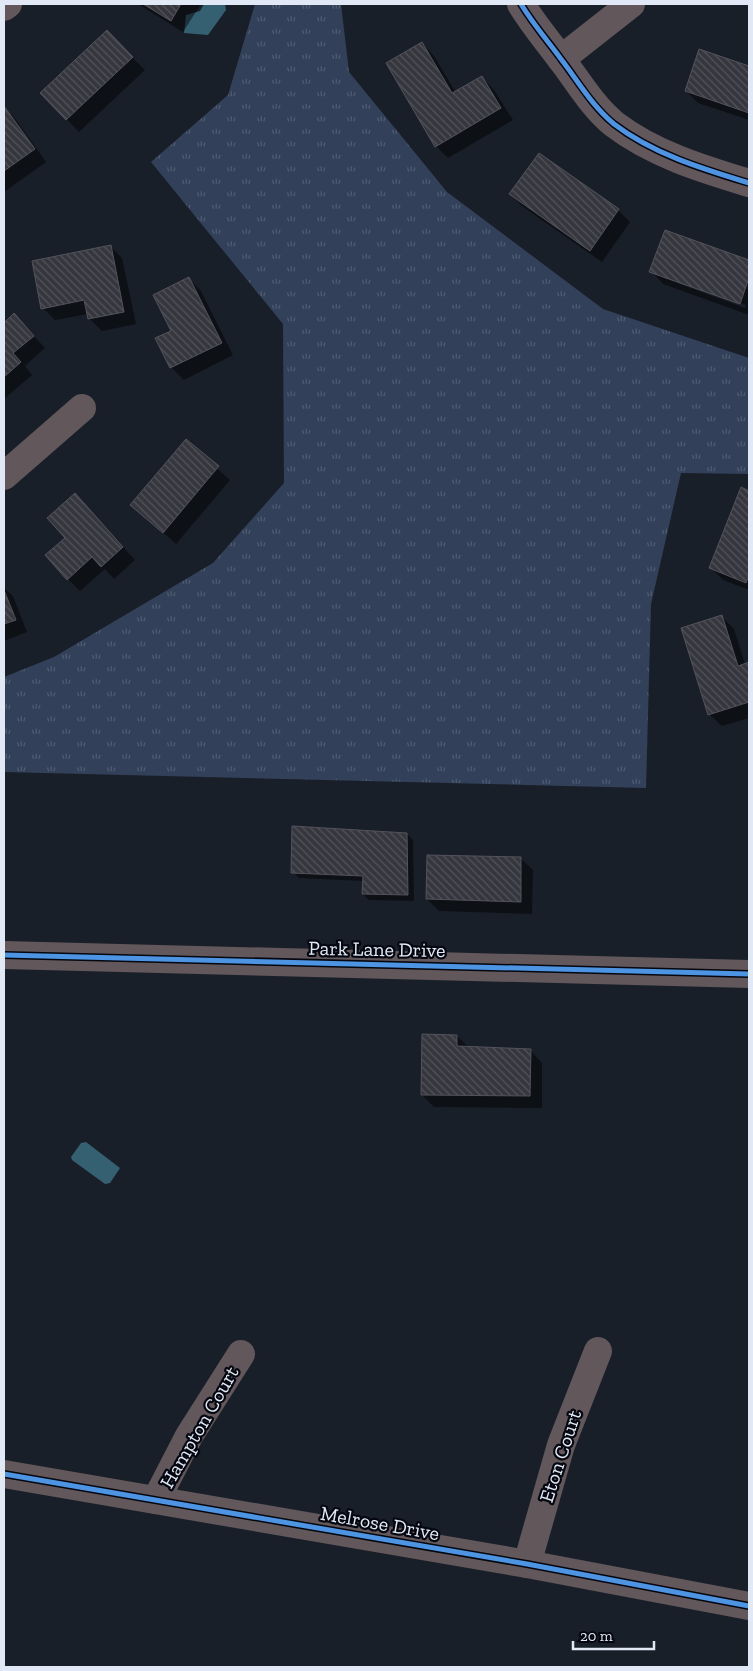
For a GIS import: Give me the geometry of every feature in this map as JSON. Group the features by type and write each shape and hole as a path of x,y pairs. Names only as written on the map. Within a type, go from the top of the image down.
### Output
{"street":[{"path":"4,7 8,4"},
{"path":"521,4 534,26 585,93 614,123 642,142 694,166 749,183"},
{"path":"561,59 631,4"},
{"path":"4,476 82,408"},
{"name":"Park Lane Drive","path":"4,955 749,974"},
{"name":"Eton Court","path":"528,1564 561,1445 598,1351"},
{"name":"Hampton Court","path":"156,1500 189,1436 241,1354"},
{"name":"Melrose Drive","path":"4,1474 528,1564 749,1606"}],"green space":[{"path":"255,4 341,4 349,72 447,192 603,309 749,358 749,474 681,473 651,604 646,788 4,772 4,677 54,657 213,563 284,483 283,324 151,162 228,95"}],"shaded area":[{"path":"204,4 225,4 226,10 208,35 184,33 186,15 200,11"},
{"path":"86,1142 120,1168 110,1183 105,1184 72,1160 71,1157 81,1143"}],"building":[{"path":"143,4 181,4 171,21"},
{"path":"107,30 133,57 66,120 40,93"},
{"path":"422,42 452,93 482,76 501,108 435,147 386,63"},
{"path":"699,49 749,66 749,113 685,91"},
{"path":"4,106 35,149 4,171"},
{"path":"539,153 619,209 590,251 509,194"},
{"path":"665,230 749,260 749,278 740,304 649,272"},
{"path":"111,245 124,312 88,319 84,300 41,309 32,261"},
{"path":"189,277 222,343 170,368 155,338 171,331 153,295"},
{"path":"14,313 34,336 13,353 21,362 4,377 4,323"},
{"path":"186,439 219,466 163,533 130,505"},
{"path":"741,487 749,491 749,575 746,583 709,568"},
{"path":"75,493 123,547 101,567 92,557 67,580 45,555 65,538 47,518"},
{"path":"4,590 16,620 4,624"},
{"path":"722,615 738,666 749,662 749,702 708,715 681,628"},
{"path":"292,826 407,833 408,895 362,894 363,876 291,873"},
{"path":"427,855 521,857 521,902 426,899"},
{"path":"422,1034 457,1035 457,1046 531,1049 530,1096 421,1095"}],"cycle path":[{"path":"521,4 592,101 614,124 645,144 679,160 749,183"},
{"path":"4,955 749,974"},
{"path":"4,1474 527,1564 749,1606"}]}
